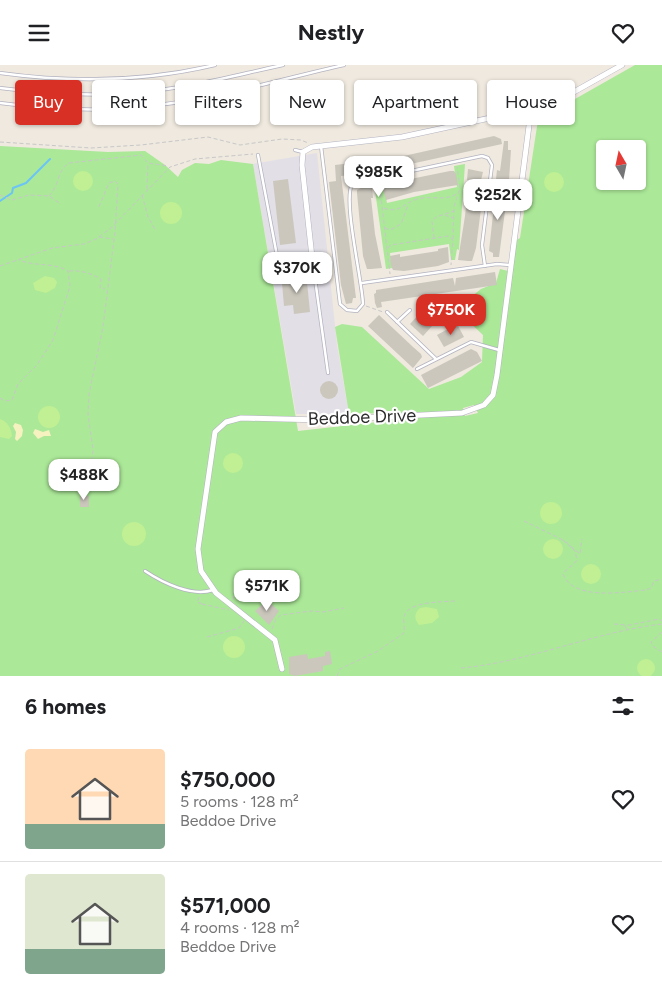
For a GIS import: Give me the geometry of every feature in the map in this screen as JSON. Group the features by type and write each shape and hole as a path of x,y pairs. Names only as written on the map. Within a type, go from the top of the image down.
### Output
{"street":[{"path":"575,91 622,65"},
{"path":"312,257 302,165 303,152 312,147 402,137 487,119"},
{"name":"Beddoe Drive","path":"282,669 278,649 270,635 213,590 201,571 198,549 215,431 220,426 241,418 320,420 462,413 475,410 484,405 493,395 528,125"}],"lane":[{"path":"0,73 66,80 109,80 156,76 215,65"},
{"path":"0,88 66,95 140,93 192,85 283,65"},
{"path":"0,103 85,110 141,107 178,102 344,65"},
{"path":"321,146 340,303 347,310 357,311 363,304 362,283 355,244 350,189 352,184 482,156 488,158 492,165 482,245 485,266"},
{"path":"295,150 303,152"},
{"path":"258,155 278,261 312,257 328,373"},
{"path":"362,283 485,266 510,265"},
{"path":"397,322 410,310"},
{"path":"387,313 436,359"},
{"path":"417,369 471,342 499,351"},
{"path":"146,571 163,583 175,587 206,592 213,590"}],"path":[{"path":"0,142 91,148 141,145 208,137 240,145 293,139 301,140 312,147"},
{"path":"0,266 52,248 84,244 99,237 116,223 170,167 195,159 253,154"},
{"path":"49,196 63,166 69,163 141,155 148,163 170,167"},
{"path":"450,271 453,254 454,210 460,187 456,162"},
{"path":"146,190 148,163"},
{"path":"379,178 391,279"},
{"path":"65,491 82,485 90,478 93,449 90,438 89,395 103,327 106,289 114,240 118,185 115,181 109,183 98,209"},
{"path":"450,199 458,193"},
{"path":"0,195 9,198 49,196 61,204"},
{"path":"142,195 148,217 156,231"},
{"path":"383,207 388,210 399,210 416,199 450,199 456,201"},
{"path":"386,236 401,224 408,205"},
{"path":"384,214 388,210"},
{"path":"399,210 404,216"},
{"path":"434,239 432,221 454,210"},
{"path":"444,215 454,219"},
{"path":"385,228 390,231"},
{"path":"387,249 391,245 440,238 448,236 453,232"},
{"path":"434,234 440,238"},
{"path":"448,236 453,240"},
{"path":"99,237 114,240"},
{"path":"386,241 391,245"},
{"path":"19,260 31,264 54,265 68,271 76,270 94,275 101,279 100,288 106,289"},
{"path":"0,398 5,401 12,400 18,384 37,365 53,340 70,286 68,271"},
{"path":"363,304 387,313"},
{"path":"524,521 536,528 552,533 569,544 578,554 580,554 582,539"},
{"path":"562,540 575,551 577,560 563,574 565,578 584,591 600,593 646,590 651,588 654,581 662,579"},
{"path":"202,604 227,611 234,607 236,575"},
{"path":"199,596 197,602 205,605"},
{"path":"338,676 340,669 378,651 404,633 404,616 408,610 427,603 455,601"},
{"path":"270,635 276,619 281,615 311,611 323,612 344,608"},
{"path":"614,624 625,626 659,619 662,622"},
{"path":"207,637 239,628 245,621"},
{"path":"461,668 504,661 662,622"},
{"path":"625,626 628,629"},
{"path":"662,632 651,642 654,647 662,652"}],"shaded area":[{"path":"317,153 337,345 349,414 296,414 253,164"}],"green space":[{"path":"635,65 662,65 662,676 0,676 0,146 108,152 145,151 178,177 182,170 195,163 209,164 221,160 253,164 298,431 387,421 389,413 349,414 335,327 342,324 362,327 429,389 461,377 482,362 483,335 463,316 461,305 481,289 496,283 500,269 512,272 517,240 520,238 537,125 575,125 575,99","holes":["474,405 478,413 465,416 463,408"]},
{"path":"465,164 459,250 457,249 455,260 451,260 449,244 390,253 392,268 386,269 374,183 383,181 387,203 457,187 454,166"},
{"path":"83,171 90,174 93,181 90,188 83,191 76,188 73,181 76,174"},
{"path":"554,172 561,175 564,182 561,189 554,192 547,189 544,182 547,175"},
{"path":"171,202 181,209 182,213 175,223 171,224 161,217 160,213 167,203"},
{"path":"45,276 54,278 57,282 55,288 46,293 35,290 33,283"},
{"path":"49,406 57,409 60,417 57,425 49,428 41,425 38,417 41,409"},
{"path":"0,419 10,428 12,436 9,439 0,437"},
{"path":"233,453 240,456 243,463 240,470 233,473 226,470 223,463 226,456"},
{"path":"551,502 559,505 562,513 559,521 551,524 543,521 540,513 543,505"},
{"path":"134,522 142,526 146,534 142,542 134,546 126,542 122,534 126,526"},
{"path":"553,539 560,542 563,549 560,556 553,559 546,556 543,549 546,542"},
{"path":"587,564 595,564 601,570 601,578 595,584 587,584 581,578 581,570"},
{"path":"259,571 265,571 270,576 268,585 259,587 254,582 254,576"},
{"path":"420,608 437,609 439,617 432,623 419,625 416,621 416,614"},
{"path":"234,636 242,639 245,647 242,655 234,658 226,655 223,647 226,639"},
{"path":"646,659 654,665 654,671 649,676 640,674 637,668 640,662"}],"sand":[{"path":"15,423 21,425 23,430 22,436 17,441 13,426"},
{"path":"35,429 43,432 49,430 51,436 44,436 38,439 33,433"}],"building":[{"path":"494,136 501,139 502,144 406,165 371,170 372,172 341,176 356,298 353,298 352,303 346,304 341,285 329,182 336,181 335,165 399,157"},
{"path":"504,141 508,141 508,150 511,150 509,180 496,179 497,170 500,171"},
{"path":"468,169 483,172 480,184 484,185 476,248 472,261 458,260 469,180 467,180"},
{"path":"454,171 456,174 458,185 414,192 386,200 383,190 386,184"},
{"path":"288,179 296,243 280,245 273,181"},
{"path":"372,187 373,198 371,198 375,234 382,268 367,269 363,256 357,190"},
{"path":"496,187 508,188 499,257 493,257 493,253 489,251"},
{"path":"448,247 449,262 438,266 404,271 393,270 391,266 390,256 400,254 400,257 438,251 438,249"},
{"path":"306,272 310,312 294,314 293,305 284,306 282,283 291,282 291,276"},
{"path":"495,272 497,285 381,302 382,307 377,308 375,303 374,294 376,290 453,278 455,286 456,278"},
{"path":"420,313 433,325 423,336 410,324"},
{"path":"379,315 421,354 422,357 413,368 368,326"},
{"path":"457,324 464,337 444,347 437,335"},
{"path":"471,349 477,352 482,361 428,388 421,375"},
{"path":"329,381 335,384 338,390 335,396 329,399 323,396 320,390 323,384"},
{"path":"80,496 89,496 89,507 80,507"},
{"path":"267,600 279,611 269,625 255,611"},
{"path":"330,651 332,664 323,666 323,671 295,676 289,674 289,657 307,654 308,659 325,656 325,652"}],"waterway":[{"path":"0,201 12,193 13,188 26,183 50,159"}]}
